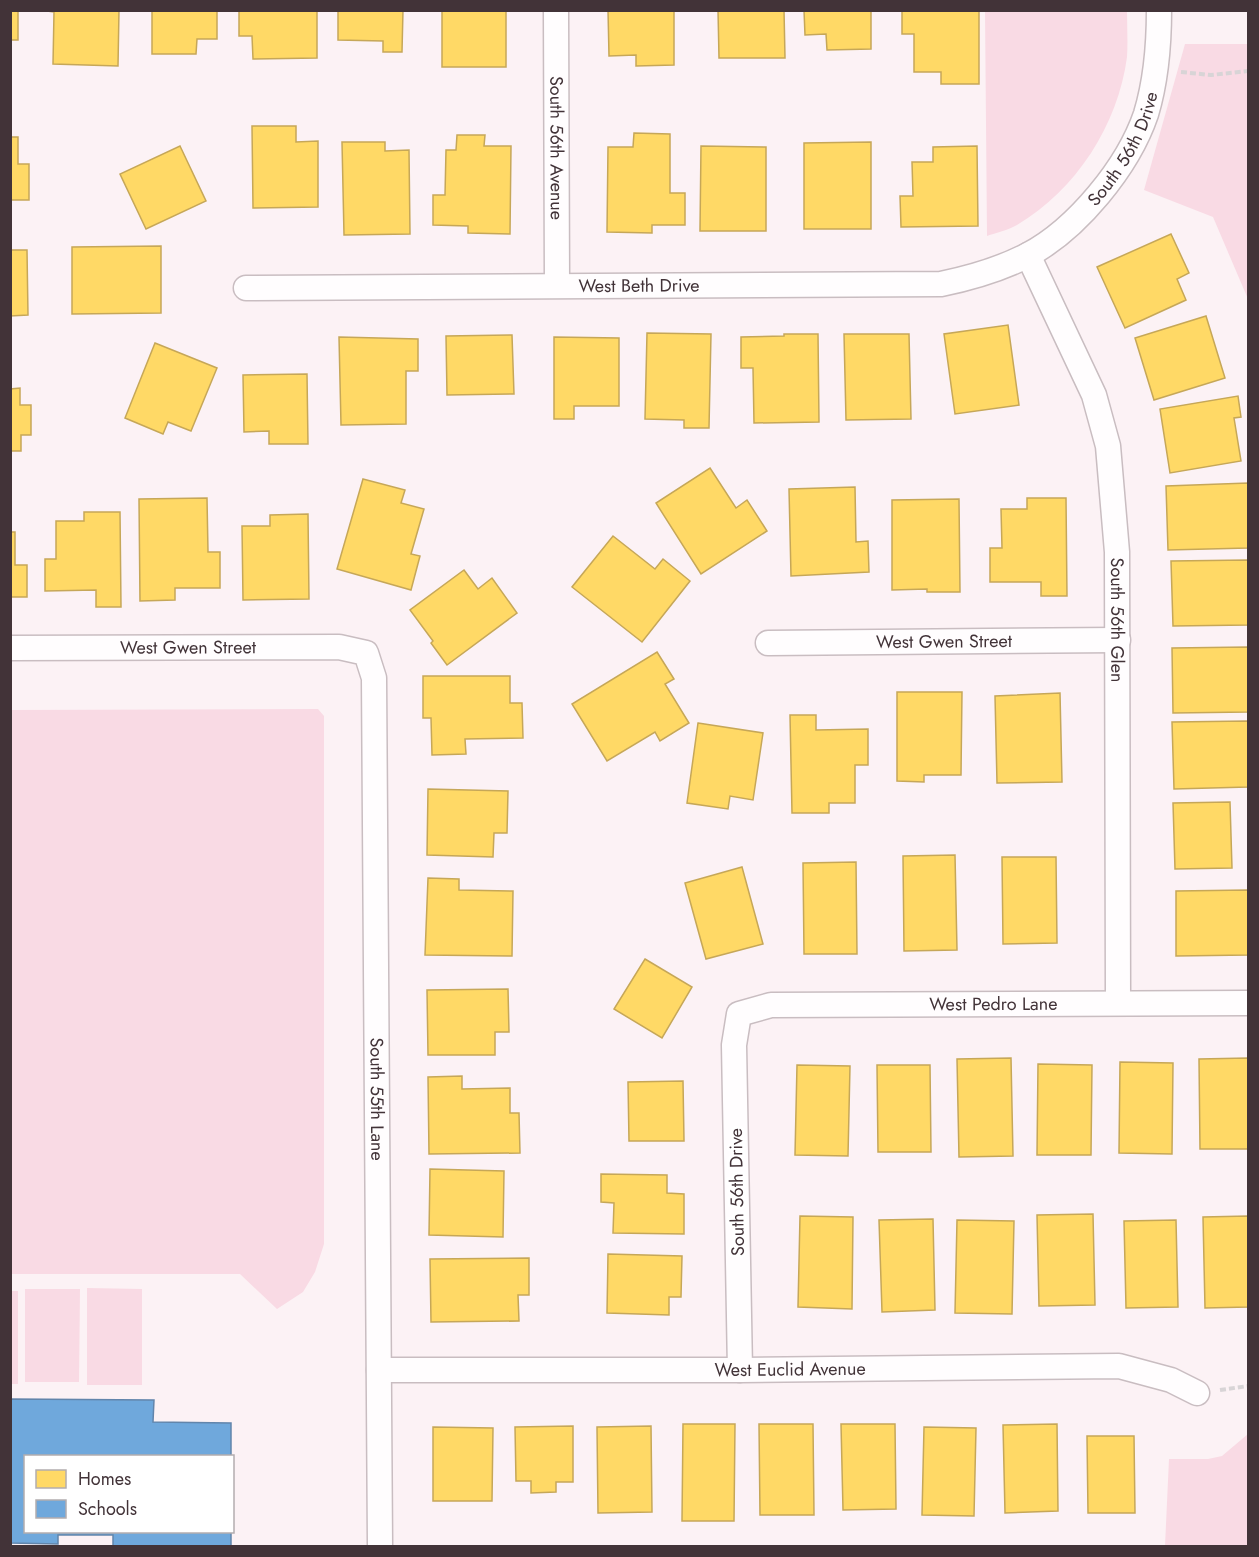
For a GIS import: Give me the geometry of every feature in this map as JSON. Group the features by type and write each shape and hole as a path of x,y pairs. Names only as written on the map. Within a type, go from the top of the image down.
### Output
{"street":[{"name":"South 56th Avenue","path":"556,10 557,285"},
{"name":"South 56th Drive","path":"1028,255 1065,227 1098,196 1125,158 1145,115 1156,68 1159,10"},
{"name":"West Beth Drive","path":"246,288 941,284 982,273 1028,255"},
{"name":"South 56th Glen","path":"1028,255 1094,395 1108,446 1117,552 1118,1003"},
{"name":"West Gwen Street","path":"768,643 1118,640"},
{"name":"West Gwen Street","path":"10,648 339,647 366,653"},
{"name":"South 55th Lane","path":"366,653 374,678 380,1546"},
{"name":"West Pedro Lane","path":"739,1014 771,1005 1248,1003"},
{"name":"South 56th Drive","path":"739,1014 734,1045 740,1370"},
{"name":"West Euclid Avenue","path":"379,1371 1119,1366 1171,1380 1197,1393"}],"path":[{"path":"1156,68 1211,75 1248,71"}],"shaded area":[{"path":"985,11 1127,11 1127,57 1122,82 1104,131 1091,153 1058,194 1038,211 1013,227 987,236"},
{"path":"1185,44 1248,44 1248,299 1213,217 1144,190"},
{"path":"318,709 324,716 324,1244 315,1272 303,1292 277,1309 240,1274 11,1274 11,710"},
{"path":"87,1288 142,1289 142,1385 87,1385"},
{"path":"25,1289 80,1289 79,1382 25,1382"},
{"path":"11,1291 18,1291 18,1384 11,1384"},
{"path":"1248,1434 1248,1546 1165,1546 1169,1459 1208,1459 1222,1456"}],"building: Homes":[{"path":"10,10 18,10 18,40 10,40"},
{"path":"40,10 119,10 118,66 53,64 54,12"},
{"path":"152,10 217,10 217,39 197,39 196,54 152,54"},
{"path":"239,10 317,10 317,58 253,59 252,36 239,36"},
{"path":"338,10 403,10 402,52 383,52 383,41 338,40"},
{"path":"442,10 506,10 506,67 442,67"},
{"path":"608,10 674,10 674,65 636,66 636,55 609,56"},
{"path":"718,10 784,10 785,58 719,58"},
{"path":"804,10 871,10 871,49 827,50 826,34 805,35"},
{"path":"902,10 979,10 979,84 941,84 941,72 914,72 914,34 902,34"},
{"path":"252,126 296,126 296,142 318,141 318,207 253,208"},
{"path":"634,133 670,134 670,193 685,193 685,225 652,225 652,233 607,232 608,147 633,147"},
{"path":"457,135 485,135 484,146 511,146 510,234 468,233 468,226 433,225 433,195 445,195 446,150 456,150"},
{"path":"10,137 18,137 18,164 29,164 29,200 10,200"},
{"path":"342,142 385,142 385,151 409,150 410,234 344,235"},
{"path":"871,142 871,229 804,229 804,143"},
{"path":"180,146 206,201 146,229 120,174"},
{"path":"701,146 766,147 766,231 700,231"},
{"path":"977,146 978,226 901,227 900,196 913,196 912,162 933,162 933,147"},
{"path":"1171,234 1189,273 1177,279 1186,300 1125,328 1097,267"},
{"path":"161,246 161,313 72,314 72,247"},
{"path":"10,250 27,250 28,315 10,316"},
{"path":"1206,316 1225,378 1154,400 1135,338"},
{"path":"1008,325 1019,405 955,414 944,334"},
{"path":"647,333 711,334 709,428 684,428 684,420 645,419"},
{"path":"784,334 818,334 819,422 754,423 753,368 741,368 741,337 784,336"},
{"path":"844,334 909,334 911,419 846,420"},
{"path":"512,335 514,394 447,395 446,336"},
{"path":"339,337 418,339 418,371 406,371 406,424 341,425"},
{"path":"554,337 619,338 619,406 574,406 574,419 554,419"},
{"path":"155,343 217,368 191,431 168,422 163,434 125,418"},
{"path":"307,374 308,444 269,444 269,431 244,432 243,375"},
{"path":"20,388 20,405 31,405 31,435 21,435 21,451 10,451 10,389"},
{"path":"1238,396 1241,417 1234,418 1241,461 1170,473 1160,409"},
{"path":"710,468 736,508 747,500 767,531 701,574 656,503"},
{"path":"363,479 405,490 401,503 424,509 411,554 420,556 411,590 337,569"},
{"path":"1248,483 1248,548 1168,550 1166,486"},
{"path":"855,487 856,542 868,541 869,572 791,576 789,489"},
{"path":"207,498 208,552 220,552 220,588 175,588 175,600 140,601 139,499"},
{"path":"1027,498 1066,498 1067,596 1041,596 1041,582 990,582 990,548 1002,548 1001,509 1027,509"},
{"path":"959,499 960,592 927,592 927,589 892,590 892,500"},
{"path":"84,512 120,512 121,607 96,607 96,590 45,591 45,559 56,559 56,521 84,521"},
{"path":"308,514 309,599 243,600 242,526 270,526 270,515"},
{"path":"10,532 15,532 15,565 27,565 27,597 10,597"},
{"path":"613,536 655,569 663,559 690,581 642,642 572,587"},
{"path":"1248,560 1248,625 1173,626 1171,561"},
{"path":"464,570 478,589 492,578 517,613 447,665 410,610"},
{"path":"1248,647 1248,712 1173,713 1172,648"},
{"path":"657,652 674,679 665,684 689,723 660,741 655,732 607,761 572,704"},
{"path":"423,676 510,676 510,703 522,703 523,738 465,739 466,754 432,755 431,718 423,718"},
{"path":"897,692 962,692 961,775 924,775 924,782 897,781"},
{"path":"1060,693 1062,782 997,783 995,696"},
{"path":"790,715 816,715 816,730 868,729 868,765 855,765 855,803 829,803 829,813 792,813"},
{"path":"1248,721 1248,787 1174,789 1172,722"},
{"path":"698,723 763,733 753,800 730,796 728,809 687,803"},
{"path":"428,789 508,791 507,833 494,833 493,857 427,855"},
{"path":"1230,802 1232,868 1175,869 1173,803"},
{"path":"955,855 957,950 904,951 903,856"},
{"path":"1002,857 1056,857 1057,943 1003,944"},
{"path":"856,862 857,954 804,954 803,863"},
{"path":"742,867 763,944 706,959 685,883"},
{"path":"428,878 459,879 459,890 513,891 512,956 425,955"},
{"path":"1248,890 1248,955 1176,956 1176,891"},
{"path":"645,959 692,987 662,1038 614,1009"},
{"path":"508,989 509,1032 495,1032 495,1055 428,1055 427,990"},
{"path":"1011,1058 1013,1156 959,1157 957,1059"},
{"path":"1248,1058 1248,1149 1200,1149 1199,1059"},
{"path":"1120,1062 1173,1063 1172,1154 1119,1153"},
{"path":"1038,1064 1092,1065 1091,1155 1037,1155"},
{"path":"797,1065 850,1066 848,1156 795,1155"},
{"path":"877,1065 930,1065 931,1152 878,1152"},
{"path":"462,1076 462,1089 510,1088 510,1113 519,1113 520,1153 429,1154 428,1077"},
{"path":"683,1081 684,1141 629,1141 628,1082"},
{"path":"430,1169 504,1171 503,1237 429,1235"},
{"path":"601,1174 667,1175 667,1193 684,1194 684,1234 613,1233 614,1203 601,1202"},
{"path":"1093,1214 1095,1305 1039,1306 1037,1215"},
{"path":"800,1216 853,1217 852,1309 798,1307"},
{"path":"1248,1216 1248,1307 1205,1308 1203,1217"},
{"path":"933,1219 935,1310 882,1312 879,1220"},
{"path":"957,1220 1014,1221 1012,1314 955,1313"},
{"path":"1176,1220 1178,1307 1126,1308 1124,1221"},
{"path":"608,1254 682,1256 681,1297 669,1297 669,1315 607,1313"},
{"path":"529,1258 529,1295 518,1295 519,1321 431,1322 430,1259"},
{"path":"683,1424 735,1424 734,1521 682,1521"},
{"path":"759,1424 813,1424 814,1515 760,1515"},
{"path":"841,1424 895,1424 896,1509 843,1510"},
{"path":"1057,1424 1058,1511 1005,1513 1003,1425"},
{"path":"573,1426 573,1482 556,1482 556,1492 531,1493 531,1481 516,1481 515,1427"},
{"path":"651,1426 652,1512 598,1513 597,1427"},
{"path":"433,1427 493,1428 492,1501 433,1501"},
{"path":"924,1427 976,1428 974,1516 922,1515"},
{"path":"1087,1436 1134,1436 1135,1513 1088,1513"}],"building: Schools":[{"path":"10,1399 154,1400 153,1422 231,1423 231,1455 24,1455 24,1533 231,1533 231,1546 113,1546 113,1535 58,1535 58,1544 10,1543"}]}
